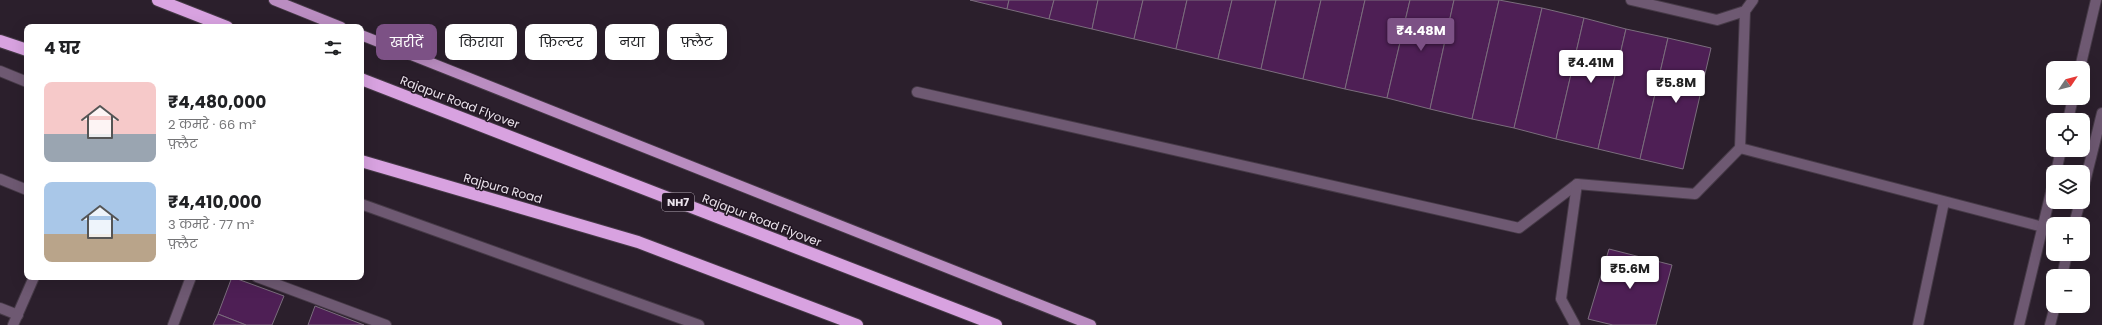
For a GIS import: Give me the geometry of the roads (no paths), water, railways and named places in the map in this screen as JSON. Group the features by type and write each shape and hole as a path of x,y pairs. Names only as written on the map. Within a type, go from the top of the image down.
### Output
{"highway":[{"path":"158,0 219,24"},
{"path":"0,41 24,49"},
{"name":"Rajapur Road Flyover","path":"364,80 996,325"},
{"name":"Rajpura Road","path":"364,162 638,242 857,325"}],"main road":[{"path":"274,0 334,24"},
{"path":"364,36 1091,325"}],"street":[{"path":"1631,0 1717,20 1744,11 1753,0"},
{"path":"2082,61 2096,0"},
{"path":"916,92 1519,228 1577,184 1695,194 1740,148 1744,11"},
{"path":"0,71 24,81"},
{"path":"2089,165 2102,113"},
{"path":"1740,148 2043,228"},
{"path":"0,179 24,189"},
{"path":"1575,325 1561,299 1577,184"},
{"path":"1918,325 1944,202"},
{"path":"364,205 700,325"},
{"path":"2019,325 2047,209"},
{"path":"13,325 33,280"},
{"path":"173,325 190,280"},
{"path":"265,280 386,325"},
{"path":"0,308 18,315"},
{"path":"2050,325 2053,313"}]}
